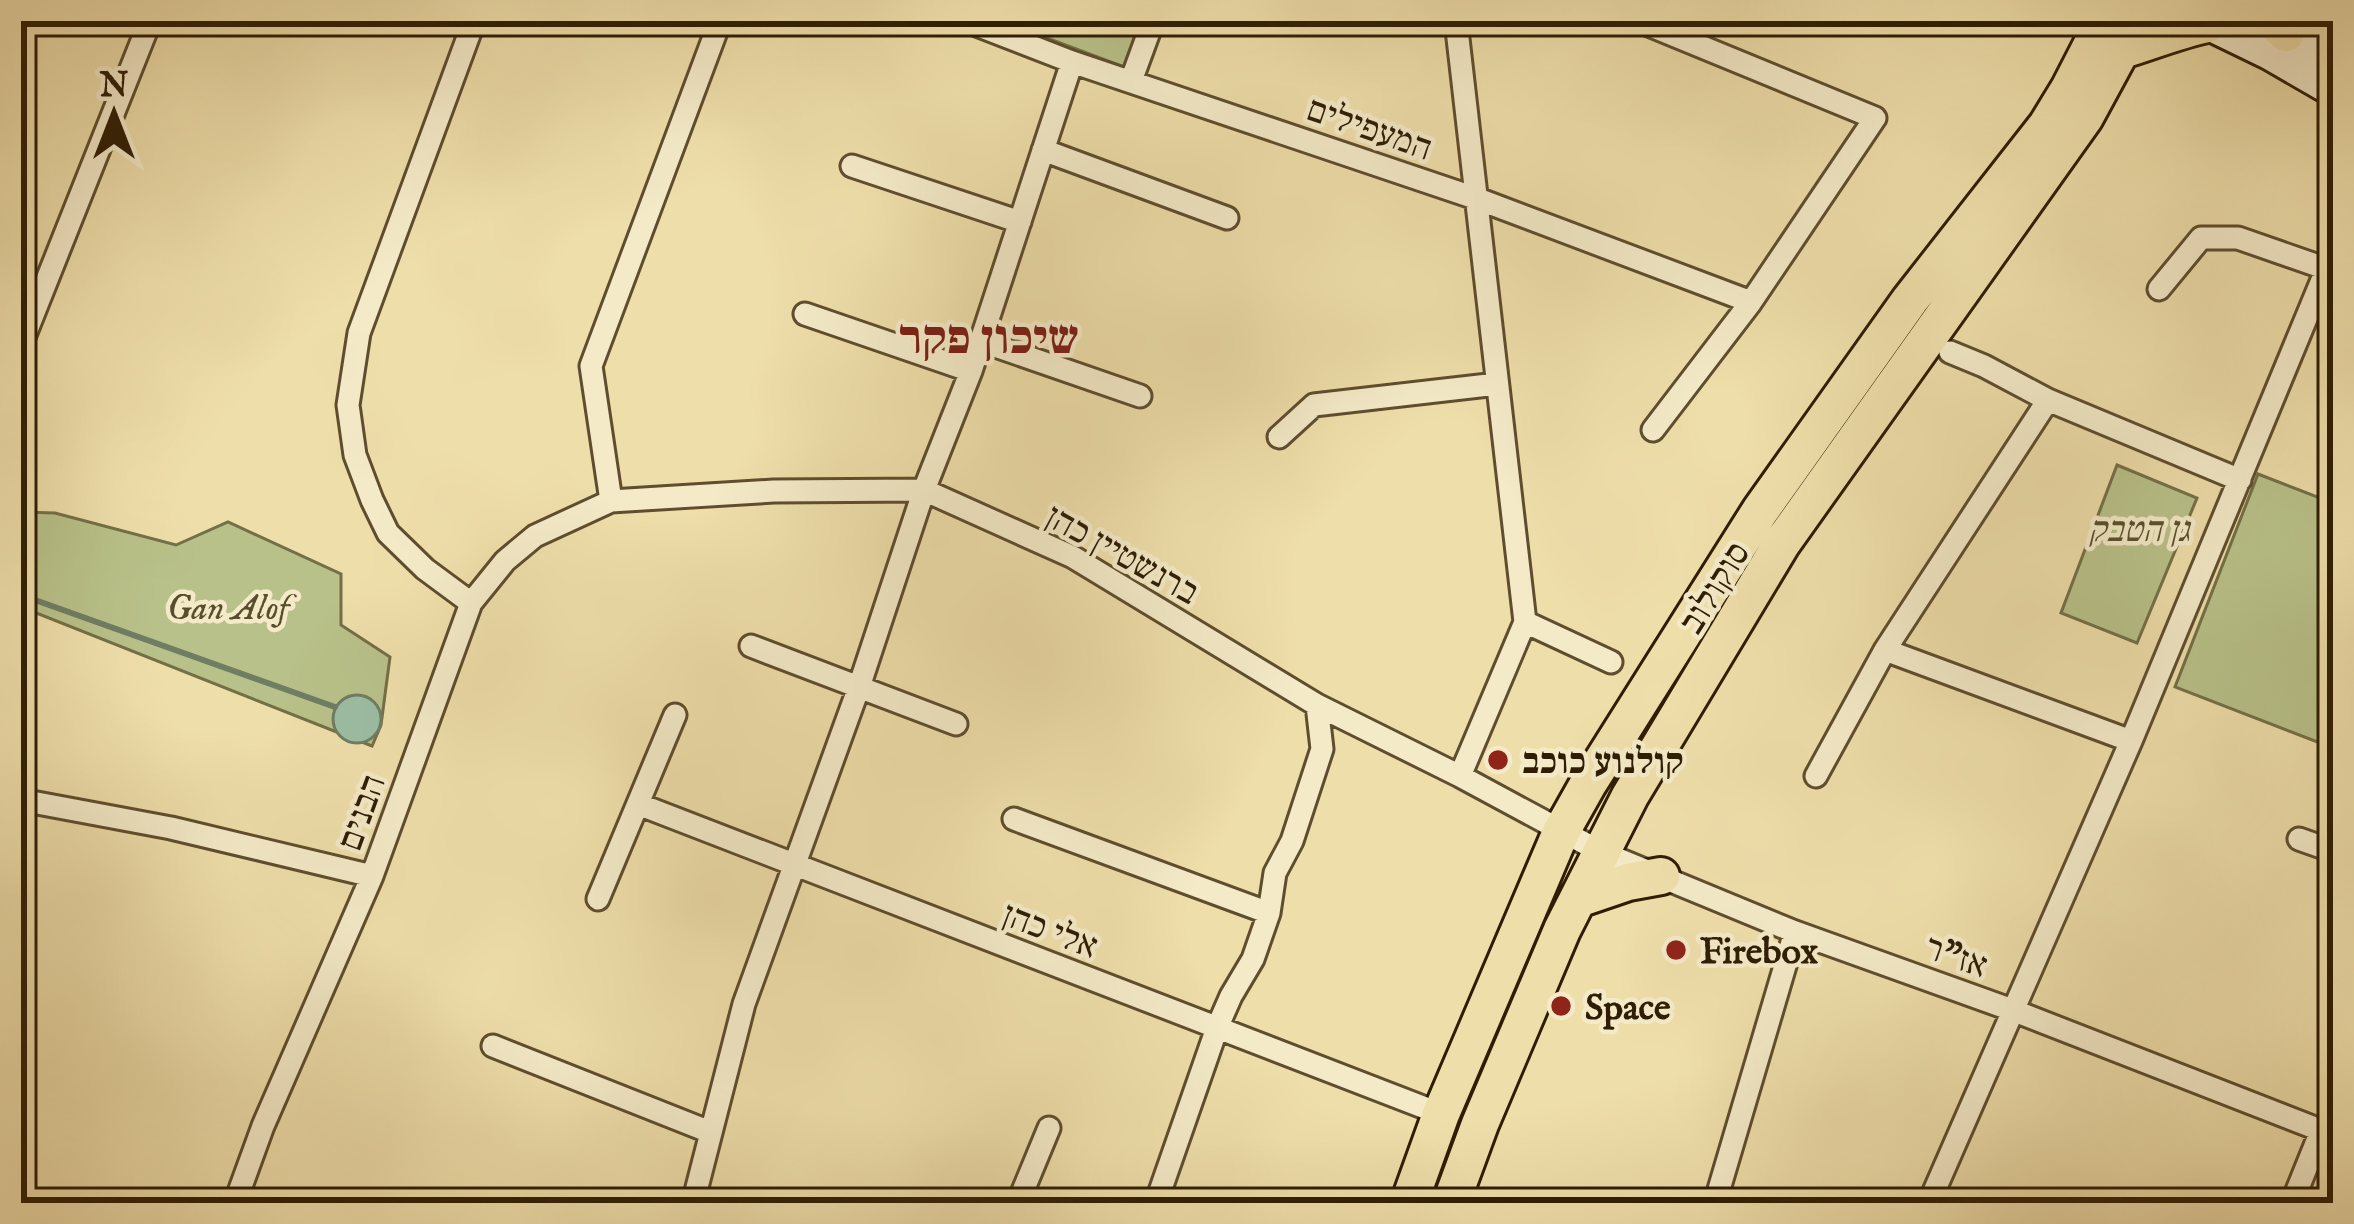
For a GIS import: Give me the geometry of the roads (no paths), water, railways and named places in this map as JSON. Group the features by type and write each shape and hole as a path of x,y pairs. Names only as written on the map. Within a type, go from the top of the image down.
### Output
{"main road":[{"path":"2109,31 2166,36 2204,22"},
{"name":"סוקולוב","path":"1409,1203 1441,1114 1561,832 1588,784 1760,511 1910,300 2047,125 2109,31"},
{"name":"סוקולוב","path":"1451,1203 1578,898 1630,796 1782,543 2085,117 2109,31"},
{"path":"1578,898 1661,877"}],"street":[{"path":"21,345 150,21"},
{"path":"471,603 388,533 356,455 348,406 359,333 474,21"},
{"path":"611,501 591,366 720,21"},
{"name":"המעפילים","path":"966,21 1072,62 1478,199 1751,302"},
{"path":"1131,81 1154,21"},
{"path":"1456,21 1525,622 1460,776"},
{"path":"1640,21 1875,118 1751,302 1653,430"},
{"path":"2204,22 2333,91"},
{"path":"2272,25 2333,61"},
{"path":"693,1203 744,1004 859,687 924,490 971,371 1072,62"},
{"path":"1043,150 1227,218"},
{"path":"852,166 1020,222"},
{"path":"1929,1203 2132,741 2330,270 2238,238 2201,238 2159,289"},
{"path":"805,314 971,371"},
{"path":"981,341 1141,396"},
{"path":"1951,352 2048,400 2240,480"},
{"path":"1279,437 1314,405 1497,384"},
{"path":"1816,776 1885,650 2048,400"},
{"name":"ברנשטיין כהן","path":"611,501 774,491 924,490 1073,557 1317,705 1561,832"},
{"name":"הבנים","path":"235,1203 263,1126 372,876 471,603 505,561 535,536 611,501"},
{"path":"1525,622 1611,662"},
{"path":"751,646 956,724"},
{"path":"1885,650 2132,741"},
{"path":"1156,1203 1217,1028 1270,913 1275,873 1292,842 1322,749 1317,705"},
{"path":"598,898 675,716"},
{"path":"21,800 171,828 372,876"},
{"name":"אלי כהן","path":"638,804 1441,1114"},
{"path":"1014,819 1270,913"},
{"name":"אז\"ר","path":"1561,832 1795,932 2012,1010 2327,1133"},
{"path":"2299,839 2333,851"},
{"path":"1714,1203 1795,932"},
{"path":"493,1046 710,1132"},
{"path":"1018,1203 1049,1128"},
{"path":"2292,1203 2327,1133"}],"waterway":[{"path":"21,595 335,707"}],"place":[{"name":"קולנוע כוכב","path":"1498,760"},
{"name":"Firebox","path":"1676,950"},
{"name":"Space","path":"1561,1006"}],"district":[{"name":"שיכון פקר","path":"989,336"}],"park label":[{"name":"גן הטבק","path":"2139,528"},
{"name":"Gan Alof","path":"228,606"}]}
